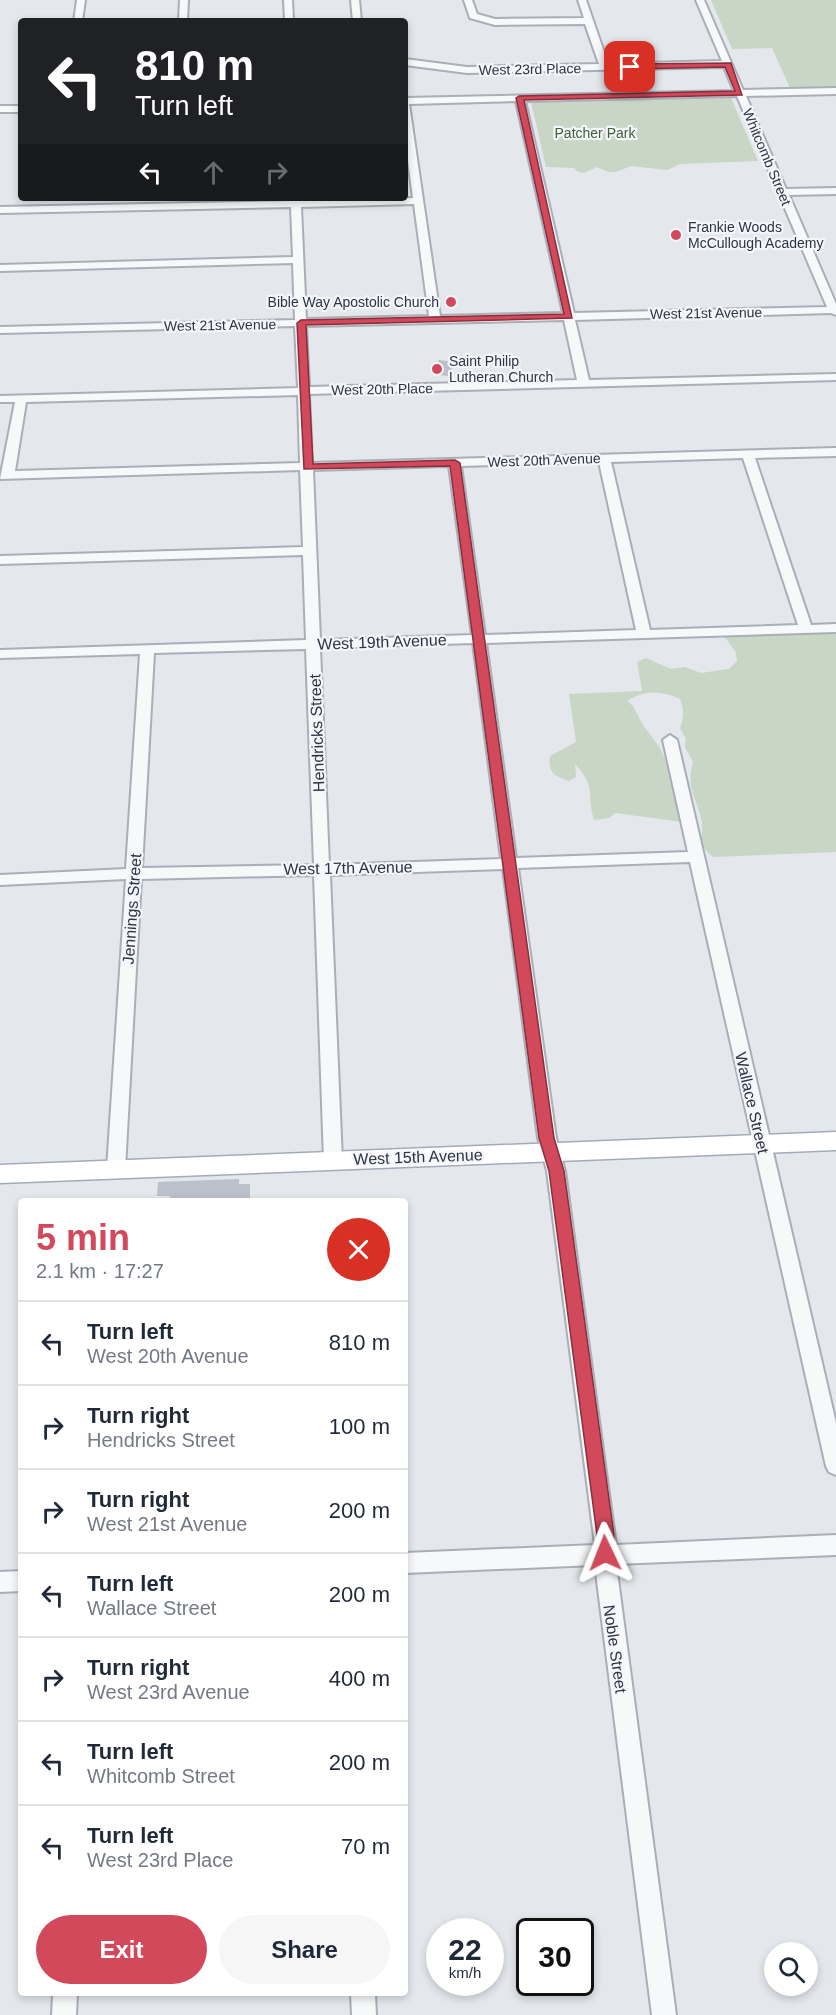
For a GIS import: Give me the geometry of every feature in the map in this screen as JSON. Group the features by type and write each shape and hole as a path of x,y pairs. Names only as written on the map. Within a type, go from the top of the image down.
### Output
{"main road":[{"name":"West 15th Avenue","path":"0,1174 836,1141"}],"street":[{"path":"78,18 81,0"},
{"path":"183,18 184,0"},
{"path":"288,0 289,18"},
{"path":"355,0 357,18"},
{"path":"468,0 471,14 478,19 502,23 589,21"},
{"path":"582,0 604,67"},
{"name":"Whitcomb Street","path":"700,0 835,311"},
{"name":"West 23rd Place","path":"408,62 467,70 728,64"},
{"path":"408,102 836,91"},
{"path":"519,98 585,384"},
{"path":"0,109 18,109"},
{"path":"408,123 435,319"},
{"path":"782,192 836,191"},
{"name":"Hendricks Street","path":"296,201 333,1161"},
{"path":"0,210 51,203 419,201"},
{"path":"0,267 299,260"},
{"name":"West 21st Avenue","path":"0,330 835,311"},
{"name":"West 20th Place","path":"0,399 836,377"},
{"path":"4,475 21,399"},
{"name":"West 20th Avenue","path":"4,475 836,452"},
{"path":"748,454 806,628"},
{"path":"604,459 644,634"},
{"name":"Noble Street","path":"455,463 547,1138 556,1171 606,1535 605,1573 664,2015"},
{"path":"0,560 310,551"},
{"name":"West 19th Avenue","path":"0,654 836,628"},
{"name":"Jennings Street","path":"116,1169 147,649"},
{"name":"Wallace Street","path":"670,740 836,1466"},
{"name":"West 17th Avenue","path":"0,880 695,857"},
{"path":"408,1563 836,1545"},
{"path":"0,1582 18,1581"},
{"path":"64,2015 65,1996"},
{"path":"363,1996 364,2015"}],"green space":[{"path":"711,0 836,0 836,87 790,88 772,48 732,49"},
{"name":"Patcher Park","path":"731,98 758,161 680,164 667,170 631,166 616,172 608,172 597,167 584,173 574,168 546,167 531,102"},
{"path":"836,633 836,852 713,857 703,847 701,838 701,818 690,778 693,762 685,747 686,739 680,728 683,717 682,706 680,699 667,694 646,693 627,701 633,706 643,725 660,748 669,767 682,822 615,813 609,818 594,820 589,785 582,772 575,764 576,777 569,781 551,770 550,756 576,742 569,694 642,691 637,662 646,658 671,669 685,667 701,673 729,669 737,661 736,653 725,637"}],"building":[{"name":"Saint Philip Lutheran Church","path":"439,360 455,362 448,376 431,374"},
{"path":"239,1179 239,1184 250,1184 250,1198 157,1196 158,1182"}],"place":[{"name":"Frankie Woods McCullough Academy","path":"676,235"},
{"name":"Bible Way Apostolic Church","path":"451,302"},
{"name":"Saint Philip Lutheran Church","path":"437,369"}],"route":[{"path":"605,1553 606,1535 560,1194 547,1138 455,463 308,467 301,323 569,316 519,98 740,93 728,64 630,67"}]}
